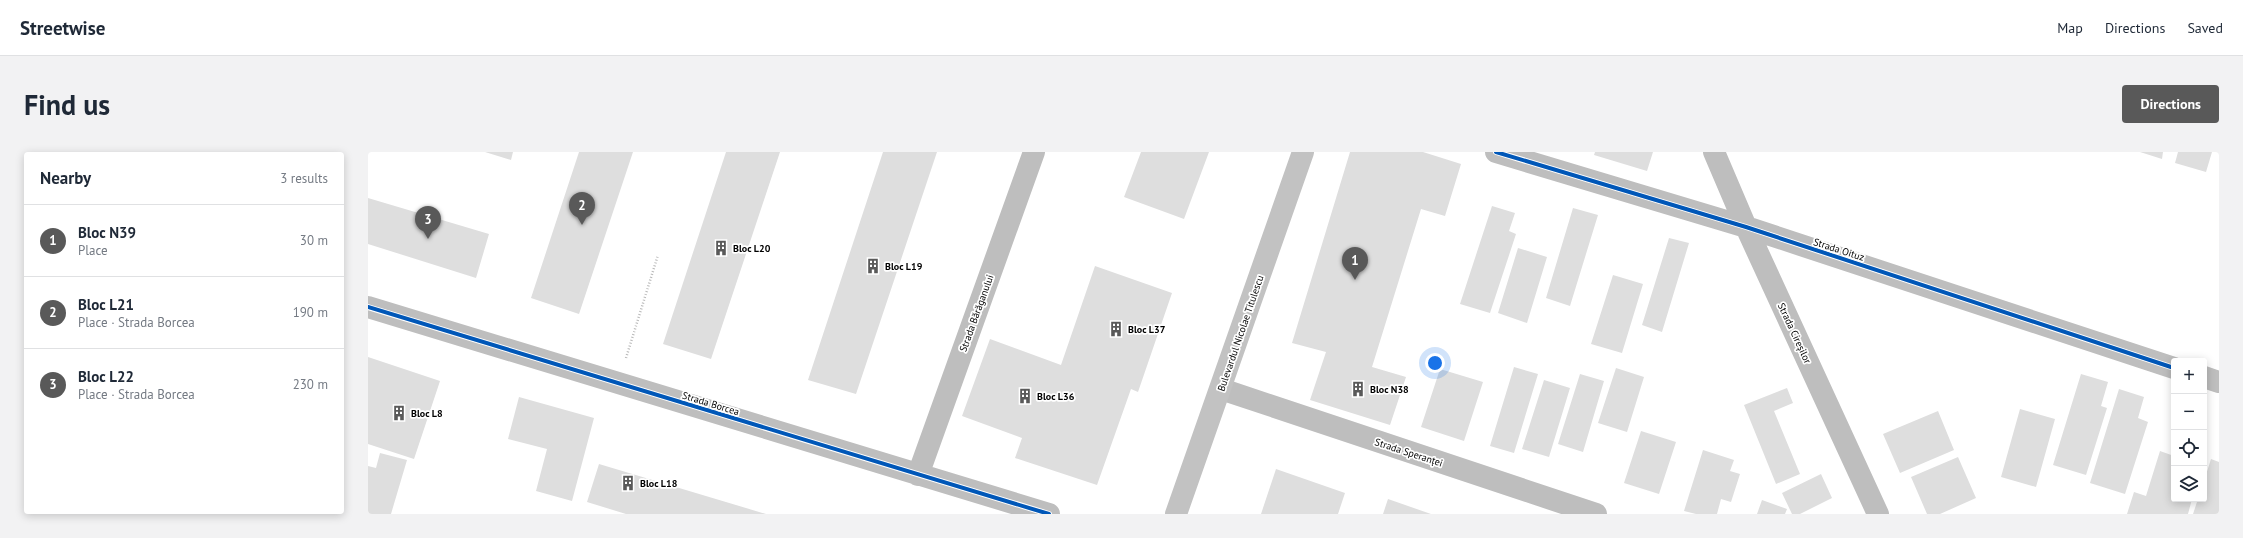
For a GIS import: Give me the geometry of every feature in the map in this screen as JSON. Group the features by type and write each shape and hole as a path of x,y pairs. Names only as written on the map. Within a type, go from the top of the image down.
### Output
{"main road":[{"name":"Bulevardul Nicolae Titulescu","path":"1176,514 1303,152"}],"street":[{"name":"Strada Bărăganului","path":"918,475 1034,152"},
{"name":"Strada Oituz","path":"1496,152 1746,228 2171,367"},
{"name":"Strada Cireșilor","path":"1714,152 1746,228 1878,514"},
{"name":"Strada Borcea","path":"368,307 1049,514"},
{"path":"2207,379 2219,382"},
{"name":"Strada Speranței","path":"1221,389 1596,514"}],"path":[{"path":"618,383 658,255"}],"building":[{"path":"485,152 513,152 511,160"},
{"path":"579,152 633,152 579,314 531,298"},
{"name":"Bloc L20","path":"726,152 780,152 711,359 663,344"},
{"name":"Bloc L19","path":"883,152 937,152 856,394 808,380"},
{"path":"1141,152 1209,152 1184,219 1124,197"},
{"path":"1350,152 1423,152 1461,164 1445,216 1421,209 1372,367 1406,377 1390,425 1310,400 1326,352 1292,343"},
{"path":"1595,152 1653,152 1647,171 1594,155"},
{"path":"2140,152 2163,152 2162,159"},
{"path":"2178,152 2212,152 2206,172 2175,163"},
{"path":"368,198 489,234 476,278 368,244"},
{"path":"1492,206 1515,213 1509,231 1516,234 1490,313 1460,304"},
{"path":"1573,208 1598,215 1570,306 1546,298"},
{"path":"1669,238 1689,243 1662,332 1642,325"},
{"path":"1518,248 1547,257 1527,323 1498,313"},
{"path":"1095,266 1172,293 1138,392 1131,389 1097,485 1015,458 1022,438 962,416 990,339 1061,365"},
{"path":"1613,275 1643,284 1622,353 1591,344"},
{"name":"Bloc L8","path":"368,357 440,381 414,459 368,444"},
{"path":"1514,367 1538,374 1514,453 1490,446"},
{"path":"1616,368 1644,377 1627,432 1598,423"},
{"path":"1440,369 1483,382 1464,441 1421,427"},
{"path":"1580,374 1604,381 1583,452 1558,444"},
{"path":"2081,374 2108,382 2101,406 2107,408 2086,475 2053,465"},
{"path":"1544,380 1570,388 1549,457 1522,449"},
{"path":"1787,388 1793,403 1774,411 1800,474 1776,484 1744,405"},
{"path":"2119,389 2144,397 2138,418 2148,422 2125,494 2090,483"},
{"path":"519,397 594,418 572,501 536,491 547,449 508,439"},
{"path":"2020,409 2055,419 2036,487 2001,477"},
{"path":"1938,411 1954,450 1900,473 1883,434"},
{"path":"1641,431 1676,442 1659,494 1624,483"},
{"path":"1703,450 1734,460 1730,471 1740,474 1731,502 1721,499 1717,514 1696,514 1684,511"},
{"path":"2160,451 2171,455 2171,502 2191,502 2188,514 2127,514 2134,492 2146,496"},
{"path":"380,453 407,460 391,514 368,514 368,466 376,468"},
{"path":"1958,457 1976,498 1940,514 1927,514 1911,477"},
{"path":"2211,459 2219,462 2219,514 2193,514 2197,502 2207,502 2207,472"},
{"name":"Bloc L18","path":"599,464 766,514 626,514 587,502"},
{"path":"1276,469 1345,493 1338,514 1261,514"},
{"path":"1821,474 1832,498 1800,514 1792,514 1782,493"},
{"path":"1388,499 1431,514 1383,514"},
{"path":"1762,500 1787,509 1785,514 1757,514"}],"cycle path":[{"path":"1496,152 1746,227 2171,367"},
{"path":"368,307 1049,514"}],"place":[{"name":"Bloc L21","path":"582,225"},
{"name":"Bloc L22","path":"428,239"},
{"name":"Bloc L20","path":"721,248"},
{"name":"Bloc L19","path":"873,266"},
{"name":"Bloc N39","path":"1355,280"},
{"name":"Bloc L37","path":"1116,329"},
{"name":"Bloc N38","path":"1358,389"},
{"name":"Bloc L36","path":"1025,396"},
{"name":"Bloc L8","path":"399,413"},
{"name":"Bloc L18","path":"628,483"}]}
